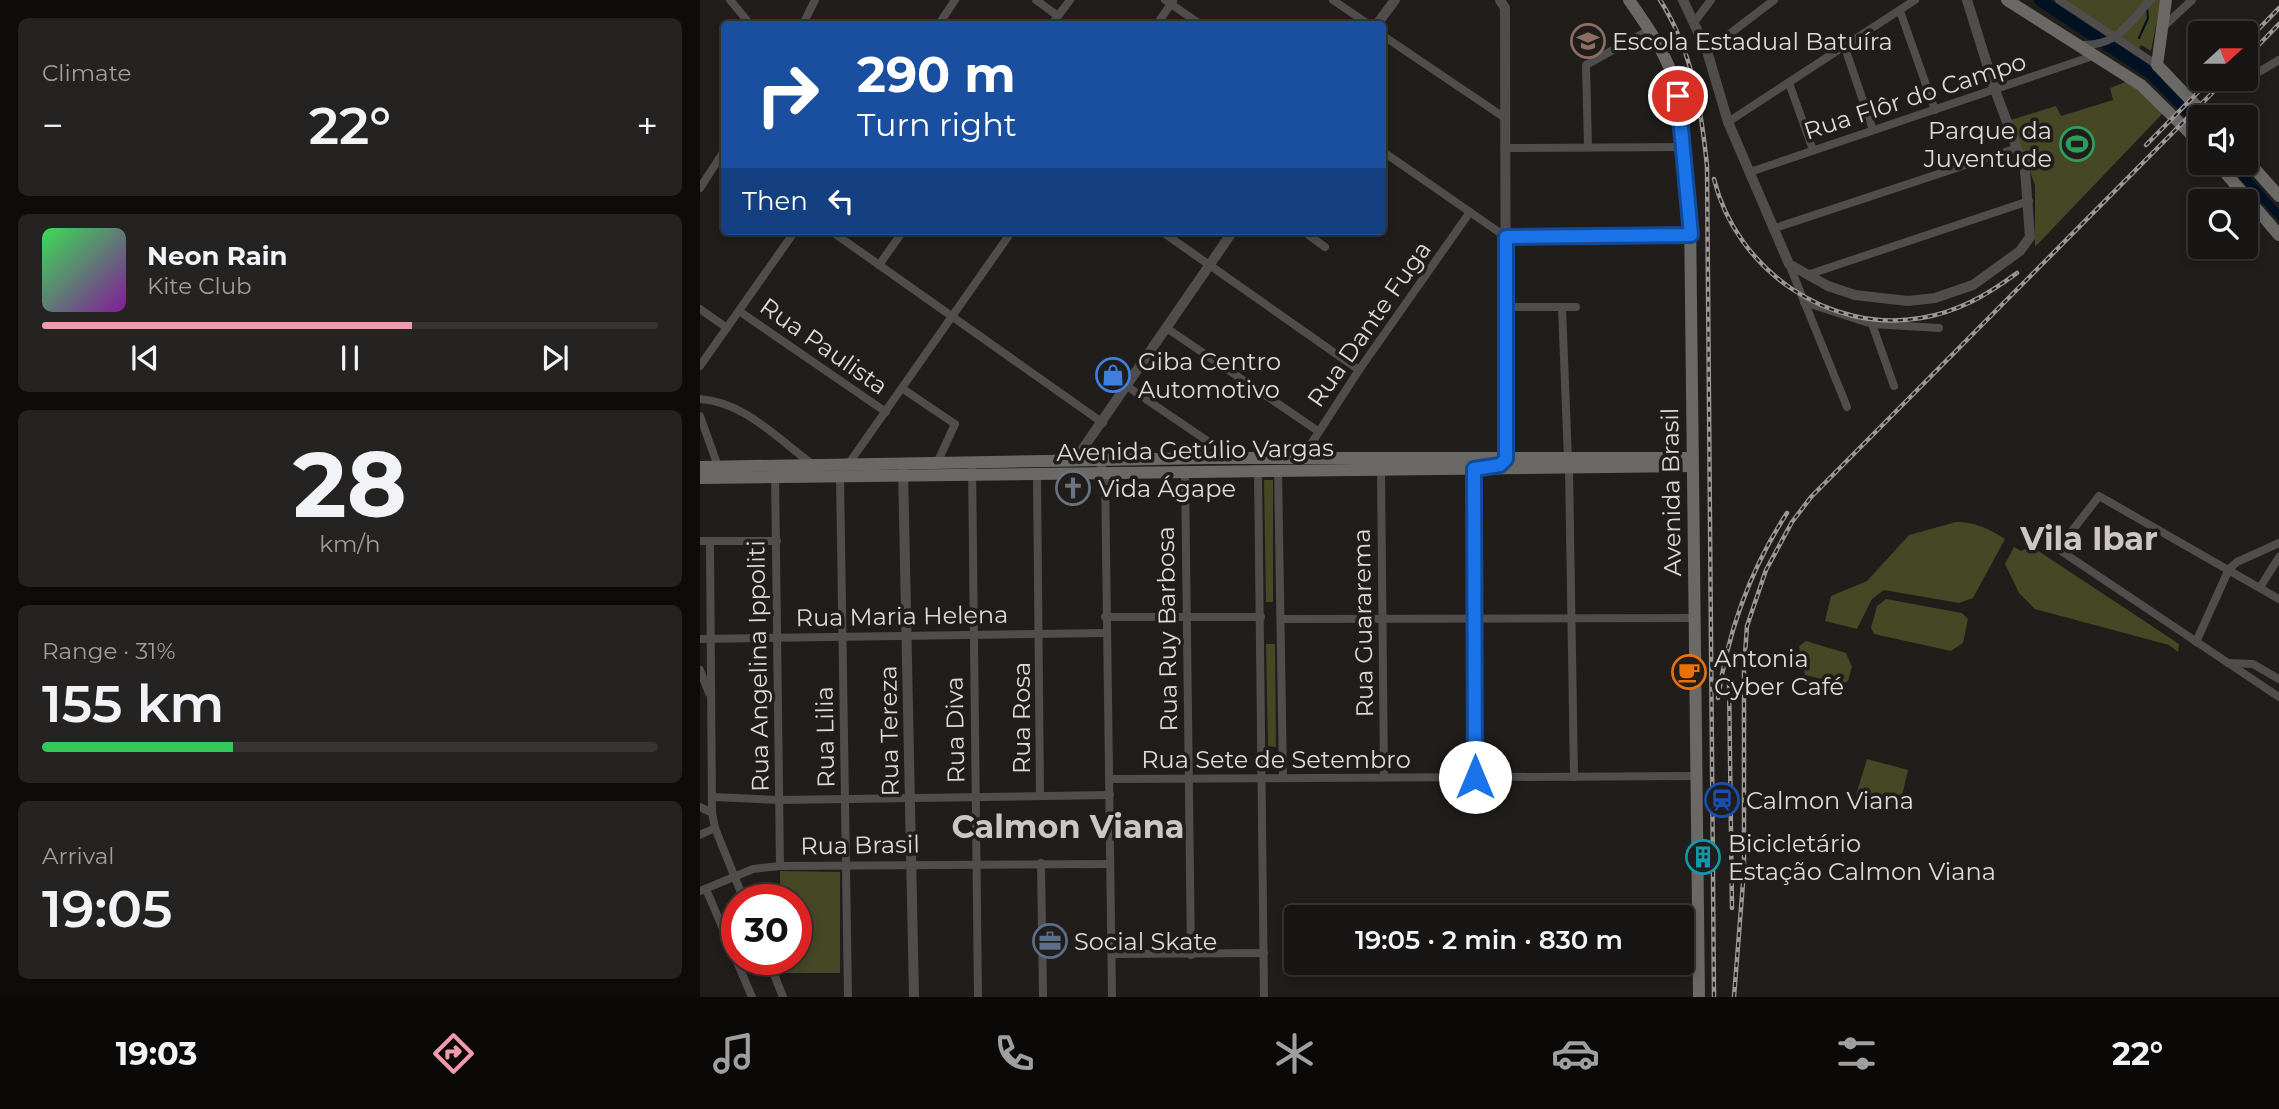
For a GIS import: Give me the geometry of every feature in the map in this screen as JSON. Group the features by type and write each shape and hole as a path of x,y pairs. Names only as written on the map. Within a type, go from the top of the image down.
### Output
{"main road":[{"name":"Avenida Brasil","path":"1629,0 1672,73 1685,147 1691,235 1691,462 1699,997"},
{"path":"2007,0 2076,45 2096,51 2141,85 2188,130"},
{"path":"2166,0 2157,65 2195,105"},
{"path":"2258,173 2279,196"},
{"path":"2227,175 2279,235"},
{"name":"Avenida Getúlio Vargas","path":"775,472 814,465 903,469 972,468 1075,460 1233,458 1258,465"},
{"path":"1474,469 1500,465 1506,459"},
{"name":"Avenida Getúlio Vargas","path":"700,467 719,472 840,476 937,463 1037,472 1185,470 1278,464 1506,459 1569,464"},
{"name":"Avenida Getúlio Vargas","path":"1298,464 1381,469 1474,469 1691,462"},
{"name":"Avenida Getúlio Vargas","path":"700,478 719,472"}],"street":[{"path":"730,0 748,21"},
{"path":"804,21 815,0"},
{"path":"941,21 955,0"},
{"path":"1036,0 1058,16"},
{"path":"1054,21 1070,0"},
{"path":"1333,0 1364,21"},
{"path":"1379,21 1395,0"},
{"path":"1500,0 1505,9 1506,459"},
{"path":"1683,0 1707,51 1728,122 1775,228 1847,407"},
{"path":"1695,21 1711,0"},
{"path":"1707,51 1774,0"},
{"path":"1728,122 1915,0"},
{"path":"1789,264 1807,275 1855,295 1881,300 1935,298 1973,285 2027,244 2030,237 2025,170 1995,90 1966,0"},
{"path":"2059,0 2113,39 2157,65"},
{"path":"2113,39 2151,0"},
{"path":"1159,21 1170,1 1196,21"},
{"path":"2162,28 2188,2"},
{"path":"1900,11 1935,110"},
{"path":"1588,147 1586,65 1649,30"},
{"path":"1386,38 1505,118"},
{"name":"Rua Flôr do Campo","path":"1750,173 1995,90 2096,51 2113,39"},
{"path":"1844,48 1874,130"},
{"path":"2258,72 2279,60"},
{"path":"1789,83 1813,150"},
{"path":"1505,148 1685,147"},
{"path":"1775,228 2017,148"},
{"path":"1386,154 1506,237 1691,235"},
{"path":"700,188 721,156"},
{"path":"1807,275 2029,201"},
{"name":"Rua Dante Fuga","path":"1298,464 1359,370 1470,212"},
{"path":"700,366 792,235"},
{"path":"837,235 1103,423"},
{"path":"879,265 900,235"},
{"path":"840,476 1009,235"},
{"path":"1167,235 1359,370"},
{"path":"1075,460 1168,330 1230,235"},
{"path":"1308,235 1325,247"},
{"path":"1804,302 1872,324 1939,328"},
{"path":"1507,307 1576,307"},
{"path":"1562,308 1573,616 1574,777"},
{"path":"700,309 727,328"},
{"name":"Rua Paulista","path":"739,311 886,412"},
{"path":"1872,324 1894,386"},
{"path":"1168,330 1318,431"},
{"path":"1128,387 1233,458"},
{"path":"902,389 955,424 937,463"},
{"path":"700,399 721,401 740,409 814,465"},
{"path":"700,416 719,472"},
{"path":"1090,440 1097,460 1105,472 1105,632 1109,678 1112,997"},
{"path":"1278,464 1283,777"},
{"path":"1258,465 1264,778 1264,997"},
{"name":"Rua Diva","path":"972,468 978,997"},
{"name":"Rua Tereza","path":"903,469 914,997"},
{"name":"Rua Guararema","path":"1381,469 1384,777"},
{"path":"1474,469 1475,777"},
{"name":"Rua Ruy Barbosa","path":"1185,470 1191,955"},
{"name":"Rua Angelina Ippoliti","path":"775,472 780,866"},
{"name":"Rua Rosa","path":"1037,472 1041,633 1040,796"},
{"name":"Rua Lilia","path":"840,476 848,997"},
{"path":"2279,599 2261,586 2099,496 2058,550 2279,697"},
{"path":"738,884 715,828 712,813 711,639 705,542 776,541"},
{"path":"2196,642 2230,569 2237,562 2279,543"},
{"path":"2261,586 2279,557"},
{"path":"1282,619 1475,616 1694,618"},
{"path":"1105,617 1261,617"},
{"name":"Rua Maria Helena","path":"700,639 1105,632"},
{"path":"2228,663 2253,664 2279,679"},
{"path":"700,670 711,702"},
{"path":"700,708 711,702"},
{"name":"Rua Sete de Setembro","path":"1110,779 1695,776"},
{"path":"713,797 779,800 1110,794"},
{"path":"700,807 712,813"},
{"path":"700,835 715,828"},
{"path":"1041,863 1043,997"},
{"name":"Rua Brasil","path":"703,890 753,869 780,866 1110,864"},
{"path":"703,890 752,997"},
{"path":"1112,954 1264,953"},
{"path":"774,975 783,997"}],"green space":[{"path":"2055,0 2161,0 2151,51 2141,45 2135,55"},
{"name":"Parque da Juventude","path":"2128,81 2164,112 2035,247 2035,185 2011,120 2056,106 2061,116 2113,100 2110,88"},
{"path":"1264,480 1273,480 1273,602 1266,602"},
{"path":"1956,522 1982,527 2005,539 1973,598 1959,603 1884,590 1872,599 1857,629 1825,621 1831,596 1867,581 1909,535"},
{"path":"2031,546 2179,644 2178,652 2169,645 2035,609 2019,593 2005,564 2014,547 2021,551"},
{"path":"1886,599 1962,613 1968,619 1963,643 1951,651 1874,634 1871,628 1877,606"},
{"path":"1806,641 1846,653 1852,667 1848,681 1842,684 1805,675 1799,646"},
{"path":"1266,644 1275,644 1276,747 1268,746"},
{"path":"1867,759 1908,770 1900,804 1856,795"},
{"path":"780,871 840,872 840,973 812,973 812,884 780,884"}],"water":[{"path":"2236,175 2248,175 2279,210 2279,221 2258,198 2258,189 2249,189"}],"waterway":[{"path":"2040,0 2152,74 2188,111"},
{"path":"2139,38 2148,18 2147,8"}],"railway":[{"path":"1660,0 1680,39 1693,80 1702,122 1707,166 1714,997"},
{"path":"2258,30 2279,8"},
{"path":"2258,46 2279,24"},
{"path":"2146,145 2199,91"},
{"path":"1734,997 1744,870 1744,669 1747,626 1766,570 1792,522 1811,497 2214,91"},
{"path":"1714,179 1725,211 1743,241 1765,267 1791,288 1820,305 1853,316 1886,320 1921,318 1947,312 1972,302 2017,273"},
{"path":"1718,698 1722,673 1742,602 1762,557 1787,513"},
{"path":"1729,681 1732,908"}],"place":[{"name":"Escola Estadual Batuíra","path":"1588,41"},
{"name":"Parque da Juventude","path":"2077,144"},
{"name":"Giba Centro Automotivo","path":"1113,375"},
{"name":"Vida Ágape","path":"1073,488"},
{"name":"Antonia Cyber Café","path":"1689,672"},
{"name":"Calmon Viana","path":"1722,800"},
{"name":"Bicicletário Estação Calmon Viana","path":"1703,857"},
{"name":"Social Skate","path":"1050,941"}],"district":[{"name":"Vila Ibar","path":"2089,538"},
{"name":"Calmon Viana","path":"1068,826"}],"route":[{"path":"1475,777 1474,469 1500,465 1506,459 1506,237 1691,235 1685,147 1678,96"}]}
